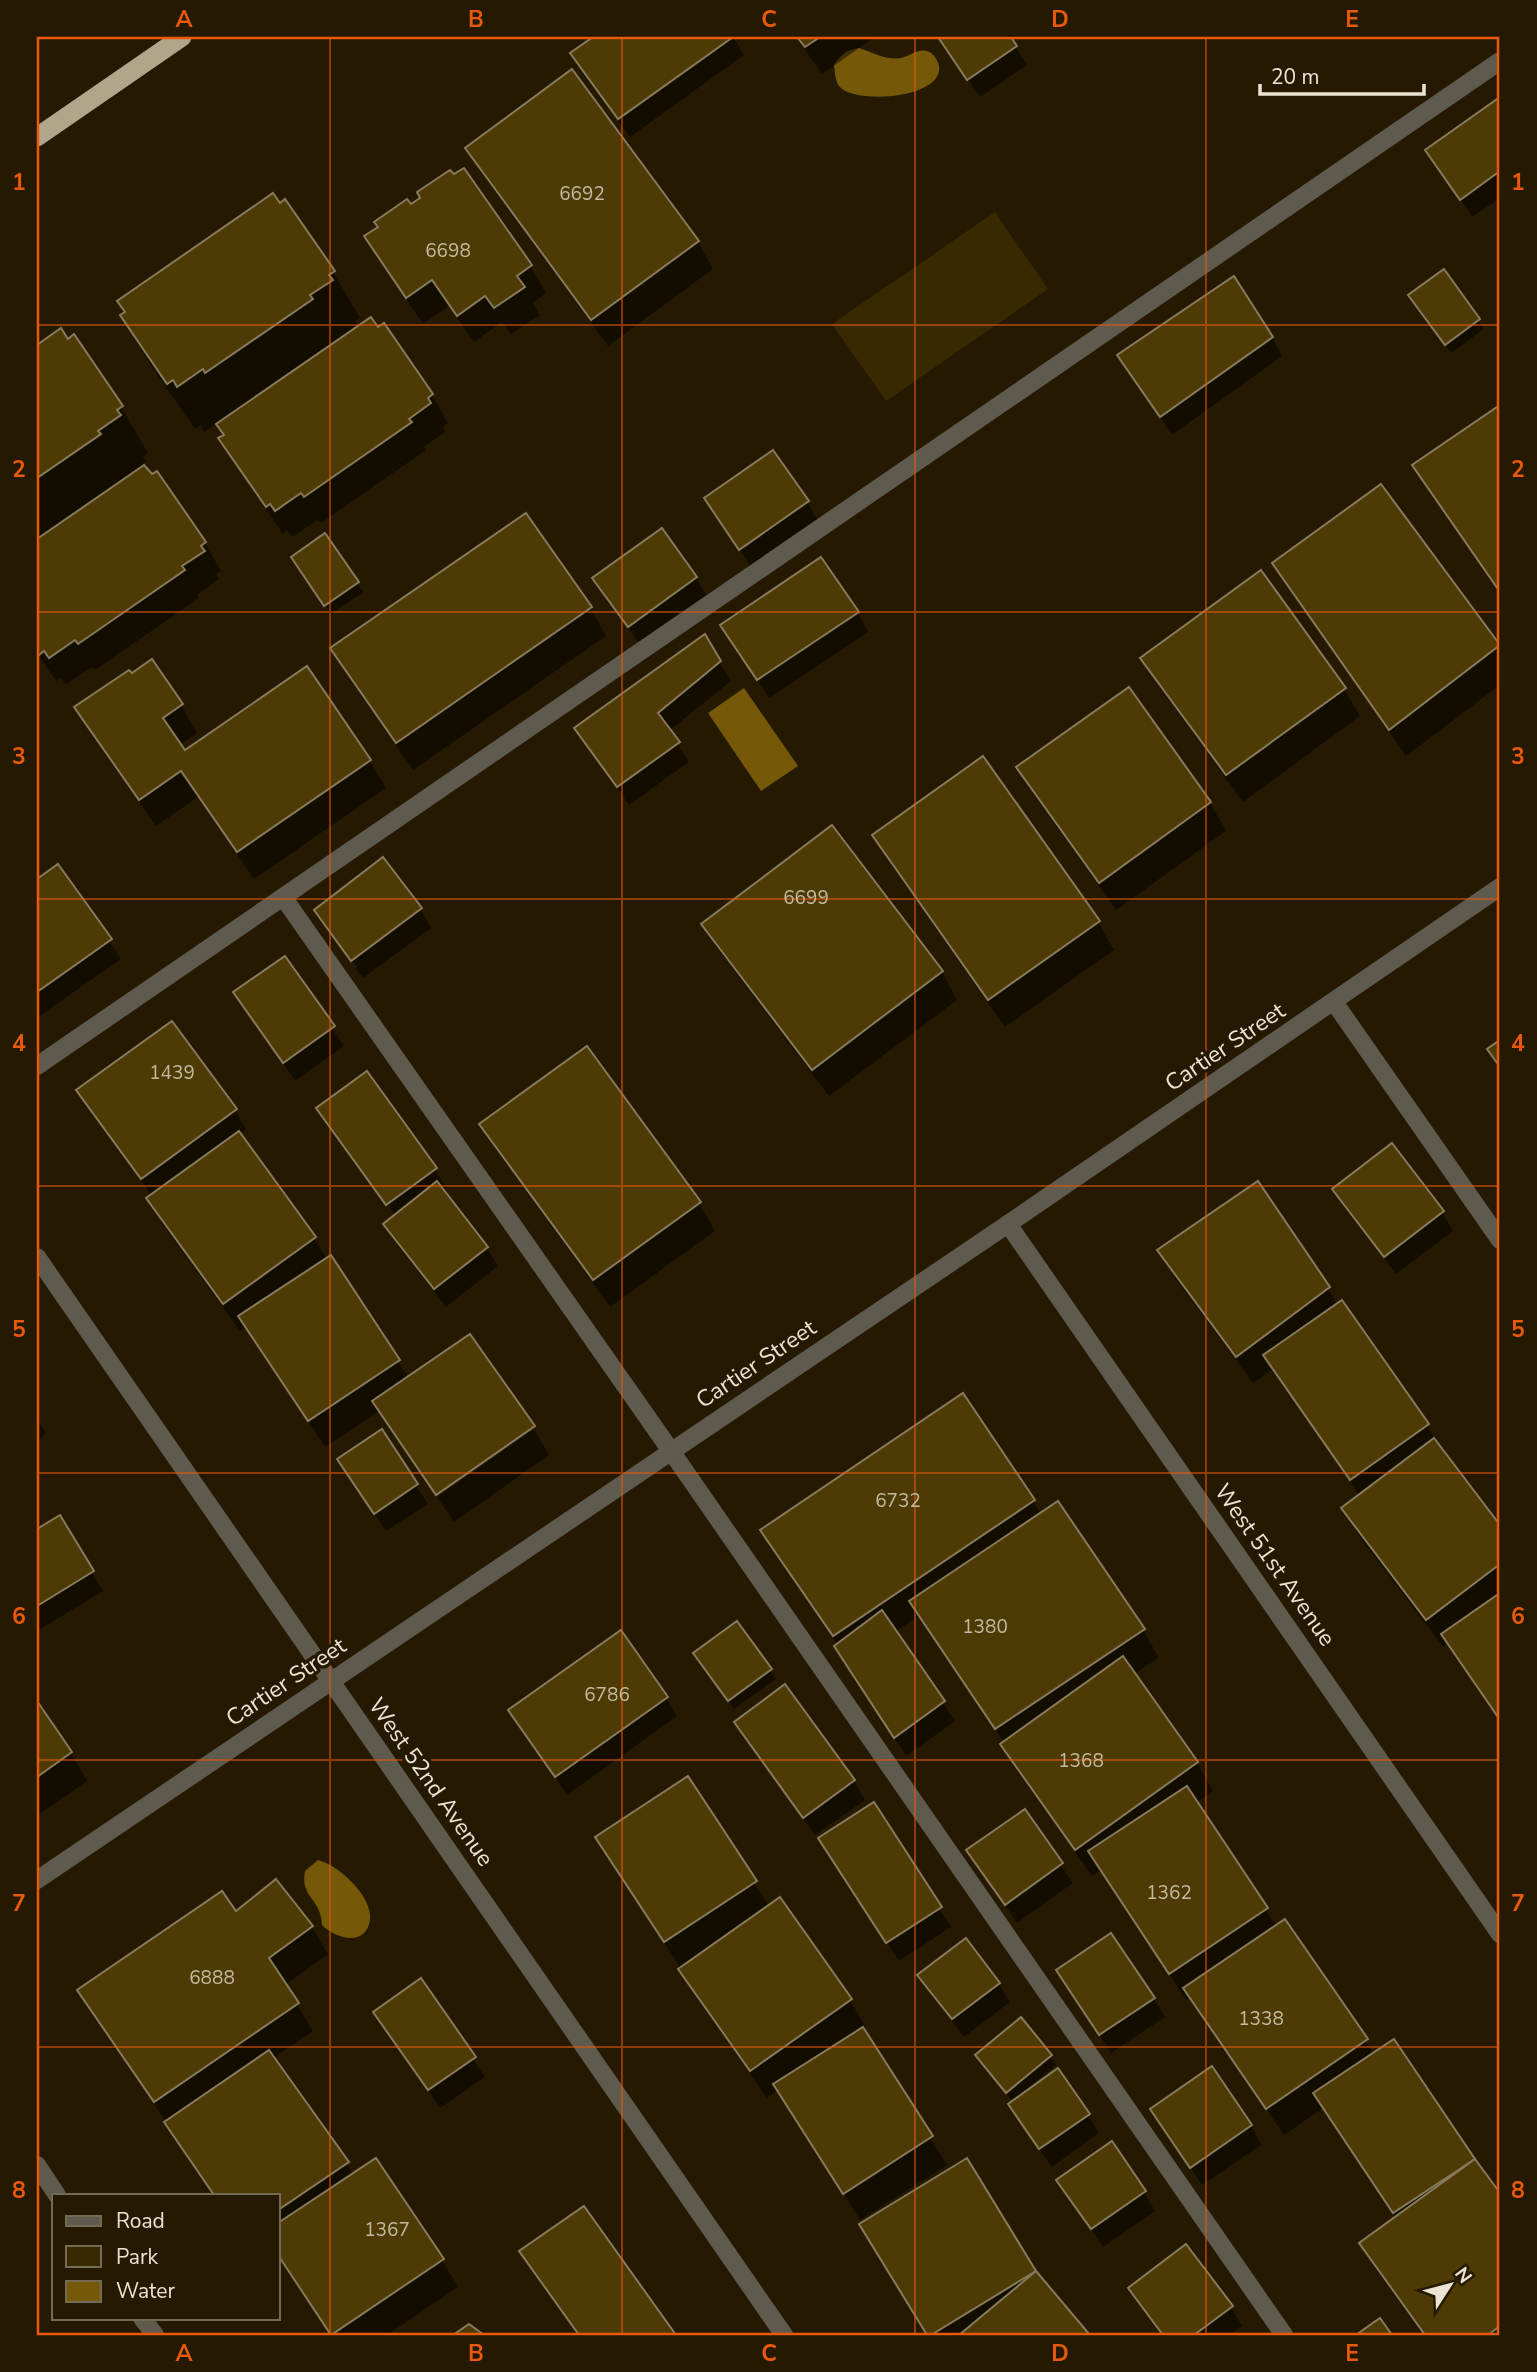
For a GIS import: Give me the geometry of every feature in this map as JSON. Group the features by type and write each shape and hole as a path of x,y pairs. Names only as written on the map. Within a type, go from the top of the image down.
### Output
{"highway":[{"path":"37,137 182,37"}],"street":[{"path":"37,1066 1500,61"},
{"name":"Cartier Street","path":"37,1880 1008,1224 1500,887"},
{"path":"283,897 1284,2335"},
{"path":"1334,1002 1500,1240"},
{"name":"West 51st Avenue","path":"1008,1224 1500,1934"},
{"name":"West 52nd Avenue","path":"37,1257 784,2335"},
{"path":"37,2165 56,2194"},
{"path":"144,2320 155,2335"}],"green space":[{"path":"995,212 1048,289 886,401 832,324"}],"water":[{"path":"859,48 896,59 927,51 938,62 937,77 927,86 896,96 861,96 848,92 839,86 834,65 845,53"},
{"path":"744,688 798,766 761,791 708,713"},
{"path":"318,1860 344,1875 366,1901 370,1920 363,1934 350,1938 342,1937 322,1925 321,1916 304,1880 305,1871"}],"building":[{"path":"593,37 733,37 618,119 570,53"},
{"path":"797,37 820,37 805,47"},
{"path":"938,37 1011,37 1017,46 967,80"},
{"path":"572,69 699,241 591,320 465,148"},
{"path":"1500,97 1500,171 1460,200 1425,150"},
{"path":"464,168 532,265 517,276 525,287 494,308 485,296 457,316 432,280 406,298 364,236 378,227 374,222 407,199 411,204 420,198 417,192 450,170 454,174"},
{"path":"273,193 280,203 285,199 335,271 329,275 333,280 310,295 313,299 205,373 203,369 177,387 173,380 167,384 120,315 125,312 117,301"},
{"path":"1444,269 1480,319 1445,345 1408,295"},
{"path":"1234,276 1273,337 1160,417 1117,355"},
{"path":"371,317 378,327 384,323 433,394 428,398 431,403 409,419 412,422 304,497 301,493 275,511 270,504 266,507 218,438 224,435 216,424"},
{"path":"61,328 68,339 74,334 123,406 117,410 121,415 98,431 101,434 37,478 37,345"},
{"path":"1500,405 1500,592 1412,465"},
{"path":"773,450 809,501 739,550 704,498"},
{"path":"144,465 152,474 157,471 206,542 201,546 205,551 182,566 185,570 78,644 75,640 49,658 44,651 39,655 37,539"},
{"path":"1381,484 1500,645 1389,730 1272,563"},
{"path":"526,513 592,607 396,743 330,648"},
{"path":"662,528 697,577 628,627 592,578"},
{"path":"325,533 359,582 324,606 291,557"},
{"path":"821,557 859,612 757,680 720,625"},
{"path":"1261,570 1346,688 1226,775 1140,658"},
{"path":"705,634 721,661 658,713 680,742 617,787 574,728"},
{"path":"152,659 183,704 163,718 185,750 307,666 371,760 237,852 181,771 139,800 74,707 129,670 132,673"},
{"path":"1129,687 1211,802 1099,883 1016,767"},
{"path":"983,756 1100,921 988,1000 872,835"},
{"path":"832,825 943,971 812,1070 701,924"},
{"path":"383,857 422,908 351,961 314,910"},
{"path":"58,864 112,939 37,992 37,879"},
{"path":"285,956 335,1026 283,1063 233,992"},
{"path":"172,1021 237,1109 141,1179 76,1090"},
{"path":"1500,1040 1500,1067 1487,1049"},
{"path":"587,1046 701,1202 593,1280 479,1124"},
{"path":"367,1071 437,1168 386,1205 316,1108"},
{"path":"239,1131 316,1237 223,1304 146,1198"},
{"path":"1392,1143 1444,1211 1384,1257 1332,1189"},
{"path":"437,1181 488,1247 434,1289 383,1224"},
{"path":"1258,1181 1330,1287 1236,1357 1157,1250"},
{"path":"331,1255 400,1360 308,1421 238,1316"},
{"path":"1342,1300 1429,1424 1350,1480 1263,1355"},
{"path":"470,1334 535,1426 436,1495 372,1401"},
{"path":"963,1393 1035,1500 833,1636 760,1530"},
{"path":"382,1429 418,1484 374,1514 337,1459"},
{"path":"1434,1438 1500,1525 1500,1564 1426,1620 1341,1508"},
{"path":"1058,1501 1145,1629 995,1729 909,1601"},
{"path":"60,1515 94,1571 37,1606 37,1529"},
{"path":"1500,1593 1500,1720 1441,1634"},
{"path":"882,1610 945,1701 894,1738 834,1646"},
{"path":"737,1621 772,1669 728,1701 693,1653"},
{"path":"621,1630 668,1697 555,1777 508,1710"},
{"path":"1123,1656 1198,1762 1075,1850 1000,1744"},
{"path":"785,1684 855,1780 803,1818 734,1722"},
{"path":"37,1701 72,1752 37,1777"},
{"path":"688,1776 757,1881 664,1942 595,1837"},
{"path":"1187,1786 1268,1908 1169,1974 1088,1851"},
{"path":"874,1802 942,1907 886,1943 818,1838"},
{"path":"1025,1809 1063,1863 1005,1905 966,1850"},
{"path":"276,1879 313,1926 269,1958 299,2003 154,2102 77,1990 222,1891 236,1911"},
{"path":"780,1897 852,1999 750,2071 678,1969"},
{"path":"1285,1919 1368,2039 1266,2109 1183,1988"},
{"path":"1111,1933 1155,1998 1099,2035 1056,1970"},
{"path":"966,1938 1000,1983 952,2019 917,1975"},
{"path":"421,1978 476,2057 428,2090 373,2012"},
{"path":"1021,2017 1052,2055 1006,2093 975,2055"},
{"path":"863,2027 933,2136 843,2194 773,2084"},
{"path":"1394,2039 1475,2159 1393,2213 1313,2093"},
{"path":"269,2050 349,2162 280,2209 280,2194 213,2194 164,2122"},
{"path":"1212,2066 1252,2125 1190,2168 1150,2109"},
{"path":"1058,2068 1090,2114 1039,2149 1008,2104"},
{"path":"1112,2141 1146,2191 1091,2229 1056,2180"},
{"path":"376,2158 444,2259 331,2335 280,2258 280,2222"},
{"path":"967,2158 1036,2271 927,2335 859,2224"},
{"path":"1475,2159 1500,2193 1500,2326 1488,2335 1425,2335 1359,2243"},
{"path":"584,2206 676,2335 579,2335 519,2251"},
{"path":"1186,2244 1233,2306 1194,2335 1163,2335 1128,2288"},
{"path":"1036,2271 1090,2335 959,2335"},
{"path":"1380,2318 1392,2335 1356,2335"},
{"path":"469,2324 484,2335 453,2335"}]}
